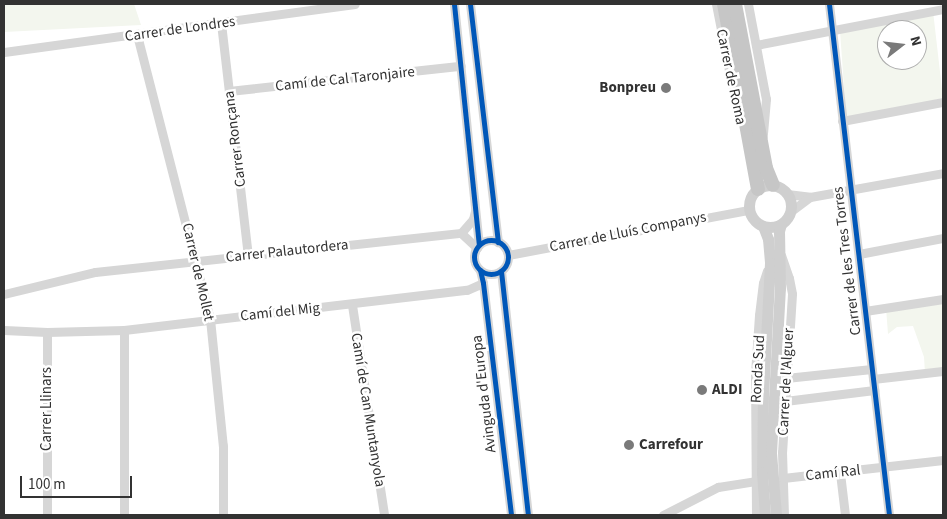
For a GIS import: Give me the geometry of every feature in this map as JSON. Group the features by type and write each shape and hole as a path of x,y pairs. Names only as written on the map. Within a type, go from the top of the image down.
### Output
{"highway":[{"path":"724,4 757,145 773,185"},
{"path":"735,4 757,145 756,169 758,188"}],"main road":[{"path":"773,185 787,194 791,202 790,212 781,224 774,227 763,226 754,220 749,210 750,198 758,188 773,185"},
{"name":"Ronda Sud","path":"776,515 771,453 780,288 779,251 781,224"},
{"name":"Ronda Sud","path":"763,226 768,238 770,263 763,405 762,472 764,515"}],"street":[{"name":"Carrer de Londres","path":"4,52 356,4"},
{"path":"478,246 490,240 498,242 506,250 508,255 505,266 501,271 488,274 480,270 474,259 478,246 476,209 454,4 468,4 498,242"},
{"name":"Carrer de Roma","path":"716,4 741,128 757,145"},
{"path":"748,4 766,100 757,145"},
{"name":"Carrer de les Tres Torres","path":"829,4 889,515"},
{"path":"756,45 943,9"},
{"name":"Carrer Ronçana","path":"221,23 248,255"},
{"name":"Carrer de Mollet","path":"137,35 210,319 223,446 223,515"},
{"name":"Camí de Cal Taronjaire","path":"229,91 461,66"},
{"path":"842,121 943,102"},
{"path":"787,194 810,197 943,173"},
{"path":"790,212 810,197"},
{"path":"476,209 473,220 461,233 478,246"},
{"name":"Carrer de Lluís Companys","path":"508,255 749,210"},
{"name":"Carrer Palautordera","path":"4,294 95,272 461,233"},
{"path":"858,254 943,238"},
{"name":"Carrer de l'Alguer","path":"779,251 786,268 792,294 782,478 784,515"},
{"path":"756,515 754,481 755,374 763,283 770,263"},
{"name":"Avinguda d'Europa","path":"480,270 511,515"},
{"name":"Avinguda d'Europa","path":"501,271 528,515"},
{"name":"Camí del Mig","path":"4,330 47,332 124,330 210,319 352,305 467,290 483,282"},
{"path":"467,290 482,299 486,306"},
{"path":"865,311 943,299"},
{"name":"Camí de Can Muntanyola","path":"352,305 384,515"},
{"path":"124,330 124,515"},
{"name":"Carrer Llinars","path":"47,332 47,515"},
{"path":"786,378 872,368"},
{"path":"873,379 943,371"},
{"path":"785,401 874,390"},
{"name":"Camí Ral","path":"782,478 943,460"},
{"path":"840,472 845,515"},
{"path":"663,515 718,487 754,481"}],"shaded area":[{"path":"4,4 134,4 141,25 4,32"},
{"path":"933,11 943,98 853,119 846,115 840,31 877,23 877,70 927,70 927,20 891,20"},
{"path":"943,299 943,371 925,373 924,357 913,326 897,327 888,334 886,308"}],"cycle path":[{"path":"454,4 479,245"},
{"path":"470,4 498,242"},
{"path":"829,4 889,515"},
{"path":"491,240 503,245 508,257 503,269 491,274 479,269 474,257 479,245 491,240"},
{"path":"480,270 511,515"},
{"path":"501,271 528,515"}],"place":[{"name":"Bonpreu","path":"666,88"},
{"name":"ALDI","path":"702,390"},
{"name":"Carrefour","path":"629,445"}]}
